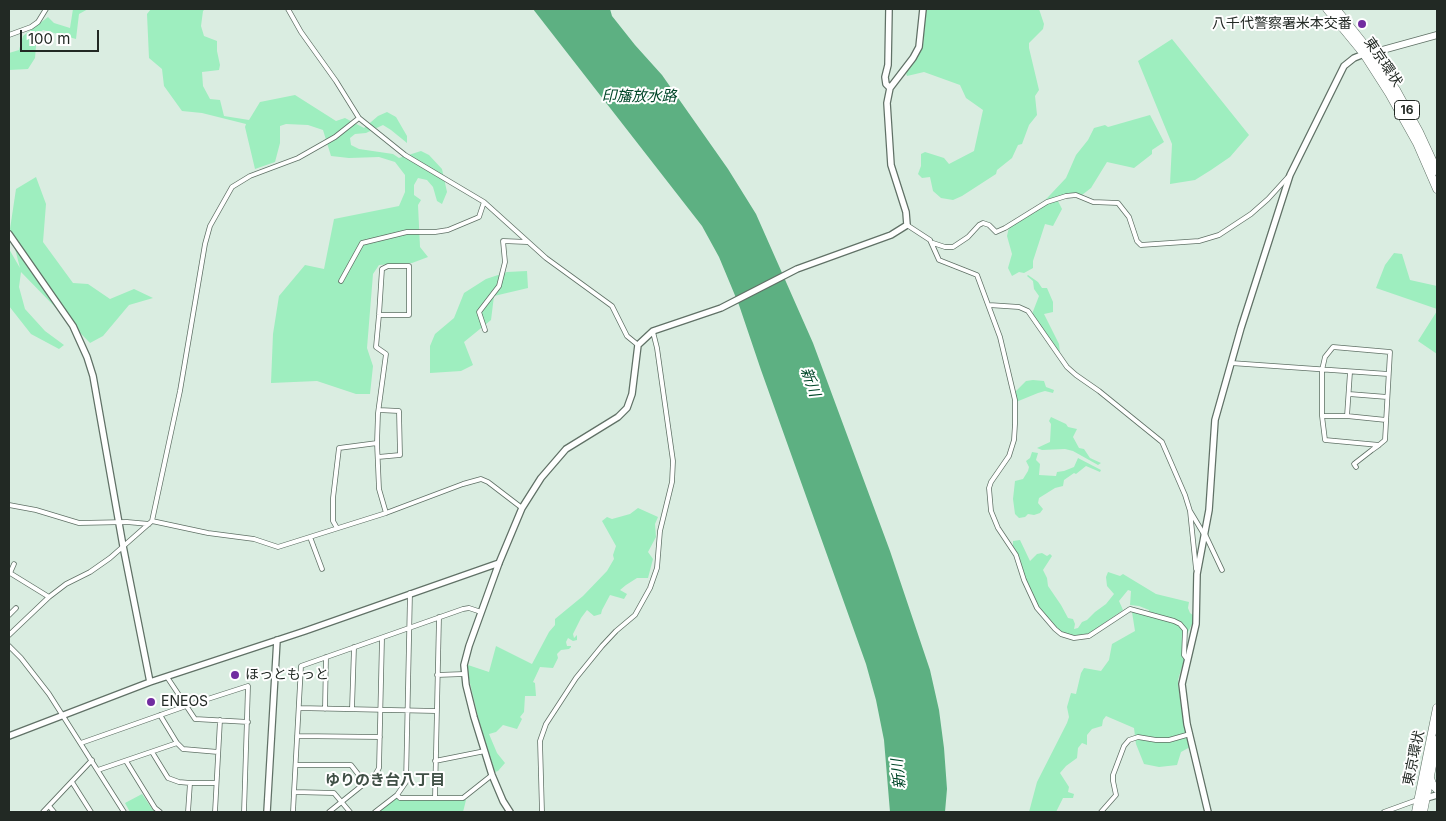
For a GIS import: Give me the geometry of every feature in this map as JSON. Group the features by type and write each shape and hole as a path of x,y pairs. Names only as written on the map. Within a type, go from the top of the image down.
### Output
{"highway":[{"name":"東京環状","path":"1326,9 1368,54 1402,115 1437,189"},
{"name":"東京環状","path":"1340,10 1407,110 1437,171"},
{"name":"東京環状","path":"1423,812 1422,799 1437,708"},
{"name":"東京環状","path":"1416,812 1430,778 1437,740"},
{"path":"1430,778 1432,784 1437,789"}],"main road":[{"path":"1368,54 1437,35"}],"street":[{"path":"9,35 31,27 38,22 46,9"},
{"path":"288,9 301,32 336,81 359,118 405,155 484,202 528,242 570,276 612,306 627,336 638,345"},
{"path":"889,9 888,65 885,77 886,84 890,88"},
{"path":"907,225 906,212 891,165 888,103 890,88 918,52 921,40 923,9"},
{"path":"1197,574 1209,510 1215,420 1290,175 1344,66 1354,58 1368,54"},
{"path":"9,635 49,597 66,584 90,572 110,558 150,523 180,390 201,260 210,226 232,187 238,182 306,154 335,137 359,118"},
{"path":"907,225 933,243 945,247 953,247 968,237 983,223 989,225 996,232 1047,202 1076,195 1093,202 1118,203 1129,216 1137,242 1140,245 1199,241 1219,234 1250,214 1268,199 1290,175"},
{"path":"341,281 362,243 407,232 448,230 479,217 484,202"},
{"path":"510,812 503,801 492,774 468,697 464,674 466,656 499,562 522,508 541,478 566,449 618,417 627,408 632,394 638,345 653,331 711,312 794,271 891,234 907,225"},
{"path":"9,234 73,326 93,376 123,546 150,682"},
{"path":"485,330 479,312 499,286 505,262 502,241 528,242"},
{"path":"933,243 939,260 977,275 1004,347 1015,413 1014,440 1006,462 991,482 989,488 991,511 998,528 1016,555 1024,580 1037,608 1061,634 1074,638 1089,636 1130,609 1174,621 1185,630 1184,655 1187,658"},
{"path":"378,315 409,315 409,266 388,266 382,269 378,315 376,346 386,354 377,443 379,489 386,513"},
{"path":"989,305 1019,307 1028,312 1067,368 1157,437 1164,447 1190,511 1205,535 1222,570"},
{"path":"542,812 540,741 546,724 576,678 602,646 635,615 650,588 657,568 660,531 672,482 673,461 653,331"},
{"path":"1356,467 1354,464 1379,445 1385,440 1390,352 1332,348 1325,357 1322,370 1322,416 1325,440 1379,445"},
{"path":"1231,363 1388,374"},
{"path":"1347,416 1350,372"},
{"path":"1348,394 1387,397"},
{"path":"378,457 400,454 399,411 379,410"},
{"path":"1322,416 1347,416 1386,420"},
{"path":"337,528 334,521 333,498 339,448 377,443"},
{"path":"9,505 36,510 79,523 150,523 254,539 278,546 386,513 468,482 481,479 488,482 522,508"},
{"path":"1190,511 1197,574 1196,624 1182,684 1183,701 1208,812"},
{"path":"310,537 322,569"},
{"path":"9,736 150,682 277,640 499,562"},
{"path":"14,564 10,574 49,597"},
{"path":"375,812 397,795 404,786 407,777 410,593"},
{"path":"9,614 16,608"},
{"path":"293,812 302,666 463,609 469,608 481,612"},
{"path":"435,798 439,617"},
{"path":"329,812 365,783 379,768 382,638"},
{"path":"267,812 277,640"},
{"path":"9,646 39,681 63,714 124,812"},
{"path":"352,710 354,647"},
{"path":"325,709 326,657"},
{"path":"437,675 464,674"},
{"path":"167,676 195,719 248,722"},
{"path":"81,743 248,686 244,812"},
{"path":"299,708 436,711"},
{"path":"160,715 177,743 188,750 218,752"},
{"path":"215,812 220,720"},
{"path":"1101,812 1116,796 1112,781 1113,775 1124,746 1130,740 1138,737 1168,740 1190,734"},
{"path":"297,736 380,737"},
{"path":"98,770 177,743"},
{"path":"435,761 486,751"},
{"path":"152,752 168,778 179,782 216,783"},
{"path":"43,812 92,760"},
{"path":"126,761 155,808 160,812"},
{"path":"296,765 351,765 365,783"},
{"path":"397,795 400,798 463,798 492,774"},
{"path":"72,782 91,812"},
{"path":"188,812 190,783"},
{"path":"294,792 334,793 350,812"},
{"path":"1384,812 1437,795"},
{"path":"49,806 54,812"}],"shaded area":[{"path":"73,9 88,9 79,14 76,39 43,30 37,35 35,58 28,69 9,70 9,53 19,50 23,36 48,17 54,23 70,28"},
{"path":"151,9 205,9 201,26 204,36 217,41 220,65 219,70 202,72 203,86 210,99 220,100 224,116 249,120 260,102 295,95 336,121 345,118 364,128 378,116 387,112 396,117 407,136 407,143 383,125 366,133 355,134 350,138 351,145 359,149 393,154 399,158 421,151 429,155 442,169 447,192 442,204 437,201 433,187 427,180 418,178 414,185 414,195 421,200 418,205 420,247 428,257 412,263 379,265 373,274 367,348 373,366 370,394 356,394 317,381 271,383 273,334 279,296 305,265 324,269 334,219 399,206 405,192 405,175 395,162 379,157 349,158 331,156 323,130 308,125 286,124 280,126 280,143 275,162 255,169 245,127 246,124 202,113 182,111 164,86 162,69 149,58 147,14"},
{"path":"926,9 1039,9 1044,24 1043,29 1029,43 1039,90 1035,96 1037,115 1029,125 1022,144 1018,145 1012,158 997,170 996,174 953,200 941,198 933,191 930,177 922,178 918,174 921,166 921,154 925,152 944,158 949,164 974,151 983,110 966,98 960,85 924,72 907,76 906,73 923,46"},
{"path":"1172,39 1249,135 1230,157 1195,180 1170,184 1172,144 1138,61"},
{"path":"1150,115 1164,142 1152,150 1152,154 1134,168 1107,162 1091,188 1082,195 1076,194 1059,197 1058,201 1062,209 1053,226 1045,224 1033,261 1033,268 1012,276 1008,268 1012,254 1007,236 1009,227 1034,212 1066,178 1076,155 1088,140 1094,128 1105,125 1108,127"},
{"path":"36,177 46,204 43,242 73,283 88,284 110,299 134,289 153,298 129,305 103,336 90,343 21,272 19,287 25,309 45,331 64,345 59,349 31,334 9,306 9,249 20,268 10,229 16,189"},
{"path":"1394,253 1402,254 1410,280 1437,286 1437,309 1376,288 1385,265"},
{"path":"527,271 528,288 494,296 491,320 464,342 473,365 461,371 430,373 430,346 435,334 454,318 464,293 486,279 507,272"},
{"path":"1028,275 1038,282 1042,288 1047,288 1053,302 1053,312 1044,314 1059,344 1060,353 1032,314 1039,296 1034,289 1033,281"},
{"path":"1437,311 1437,354 1418,341"},
{"path":"1026,381 1044,381 1046,387 1054,390 1053,393 1045,391 1016,402 1015,392"},
{"path":"1051,417 1066,424 1068,427 1077,429 1073,437 1079,448 1084,449 1090,458 1101,463 1098,465 1073,451 1065,449 1042,450 1037,448 1050,442 1051,424 1049,421"},
{"path":"1032,452 1038,453 1036,460 1040,464 1039,475 1056,476 1057,472 1074,467 1078,458 1101,470 1100,472 1086,466 1076,474 1074,473 1064,480 1063,486 1055,488 1039,498 1038,503 1043,509 1040,513 1028,514 1025,517 1019,518 1015,514 1013,499 1015,481 1023,479 1028,471 1029,467 1026,461 1030,458"},
{"path":"638,508 658,517 655,524 656,537 648,552 653,559 648,578 637,578 620,590 627,594 624,599 610,595 601,614 594,616 587,610 573,634 574,638 577,635 577,640 573,641 568,638 567,646 571,647 561,650 557,654 558,658 553,668 540,667 533,682 535,683 536,696 525,696 524,712 520,717 522,719 517,729 503,725 496,732 489,734 497,753 505,763 495,772 481,729 468,675 468,665 489,672 496,646 532,664 549,632 555,625 555,619 583,596 607,571 614,559 613,555 616,546 602,521 607,517 612,519 630,514"},
{"path":"1020,540 1030,561 1037,554 1042,553 1047,556 1050,554 1052,556 1043,570 1048,586 1068,618 1073,619 1074,629 1078,628 1082,622 1106,604 1114,594 1107,586 1106,577 1108,572 1120,576 1123,574 1156,594 1189,602 1188,608 1194,616 1187,634 1184,660 1178,680 1190,747 1181,752 1177,765 1159,767 1144,764 1136,744 1134,728 1106,716 1102,726 1092,729 1087,735 1087,745 1082,743 1078,748 1077,758 1060,773 1069,787 1068,792 1074,794 1073,798 1063,798 1056,812 1029,812 1037,782 1067,723 1069,717 1067,707 1071,693 1076,694 1084,668 1101,671 1109,660 1112,644 1135,631 1132,612 1149,615 1149,610 1130,605 1131,591 1128,590 1119,601 1123,610 1090,633 1073,637 1060,631 1036,603 1025,578 1019,556 1013,546 1013,541"},
{"path":"142,794 156,812 130,812 125,803"},
{"path":"397,795 400,799 466,800 463,812 377,812"}],"water":[{"name":"印旛放水路","path":"533,9 610,9 612,16 662,75 728,169 756,214 813,343 890,551 930,670 939,710 944,748 947,789 945,812 890,812 884,740 866,664 739,305 719,257 702,226"}],"place":[{"name":"八千代警察署米本交番","path":"1362,24"},
{"name":"ほっともっと","path":"235,675"},
{"name":"ENEOS","path":"151,702"}],"district":[{"name":"ゆりのき台八丁目","path":"385,780"}],"water label":[{"name":"新川","path":"810,382"},
{"name":"新川","path":"899,774"}]}
